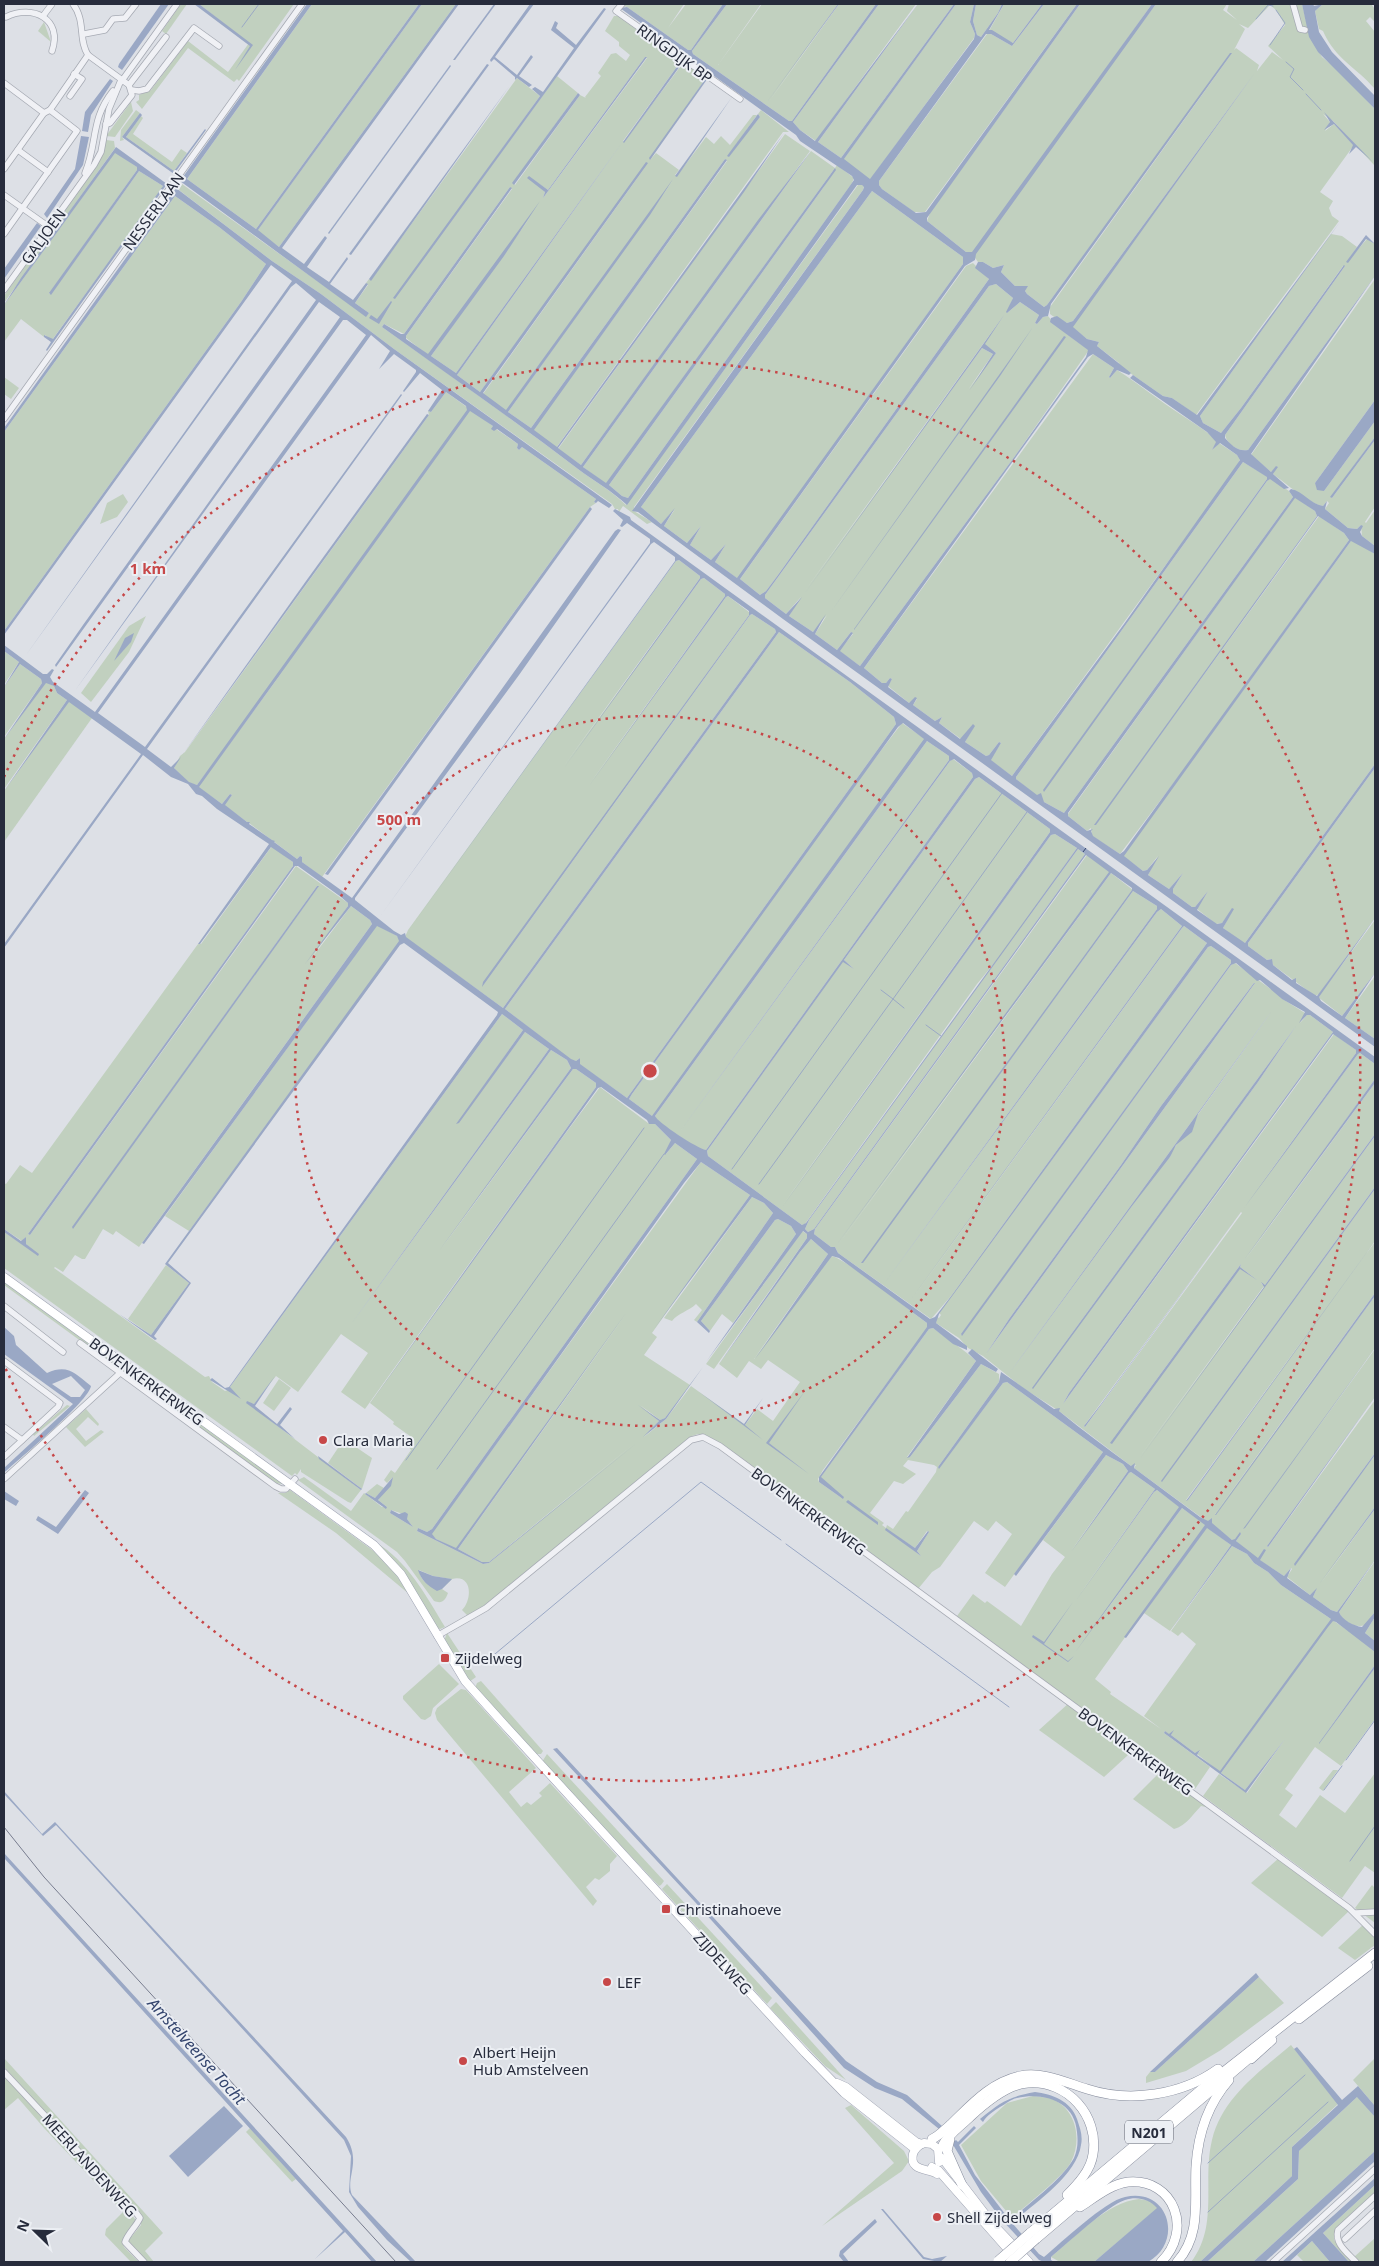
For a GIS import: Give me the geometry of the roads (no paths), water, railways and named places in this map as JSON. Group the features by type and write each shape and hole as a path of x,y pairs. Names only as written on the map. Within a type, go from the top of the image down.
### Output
{"highway":[{"name":"N201","path":"1033,2236 1097,2174 1375,1954"},
{"name":"N201","path":"1056,2222 1271,2037 1375,1960"},
{"name":"N201","path":"936,2143 955,2120 988,2089 1006,2080 1024,2075 1052,2079 1108,2094 1129,2096 1176,2089 1210,2074 1271,2037"},
{"name":"N201","path":"1177,2262 1186,2249 1194,2227 1196,2216 1197,2152 1207,2117 1215,2099 1227,2083 1271,2037"},
{"name":"N201","path":"936,2143 956,2131 1008,2088 1028,2083 1046,2084 1069,2094 1079,2103 1090,2122 1094,2142 1093,2156 1087,2171 1010,2262"},
{"name":"N201","path":"956,2131 948,2142 947,2151 959,2188"},
{"name":"N201","path":"998,2262 1033,2236 1107,2190 1125,2182 1139,2182 1153,2186 1170,2201 1176,2212 1178,2225 1174,2245 1161,2262"}],"main road":[{"name":"BOVENKERKERWEG","path":"4,1277 293,1482 374,1545 401,1574 437,1636"},
{"name":"ZIJDELWEG","path":"437,1636 465,1681 805,2053 836,2083 844,2094 914,2152"},
{"name":"ZIJDELWEG","path":"836,2083 846,2087 916,2142 922,2142"},
{"path":"936,2164 921,2167 914,2162 914,2152 922,2142 936,2143 936,2164 938,2170 959,2188 1019,2262"},
{"path":"936,2164 1029,2262"}],"street":[{"path":"43,16 52,4"},
{"path":"73,4 81,19 84,48 88,55 130,88 139,92 147,89 194,28 220,46"},
{"path":"84,34 105,30 113,19 125,18 136,4"},
{"name":"GALJOEN","path":"82,182 88,166 100,110 177,4"},
{"name":"NESSERLAAN","path":"4,419 302,4"},
{"path":"1293,4 1300,29 1306,30"},
{"name":"RINGDIJK BP","path":"620,5 616,11 740,99"},
{"path":"6,17 22,11 43,16 49,22 55,34 52,51"},
{"path":"130,88 166,37"},
{"path":"4,169 88,55"},
{"path":"70,96 82,79 73,75"},
{"name":"GALJOEN","path":"4,290 47,225 82,182 101,152 113,97 121,80"},
{"path":"4,83 77,132 4,234"},
{"path":"106,124 110,123 132,95 130,88"},
{"path":"18,150 48,172"},
{"path":"4,195 47,225"},
{"path":"4,1306 63,1352"},
{"name":"BOVENKERKERWEG","path":"80,1343 275,1486 286,1489 293,1482"},
{"path":"4,1361 60,1403 4,1457"},
{"path":"4,1478 120,1373"},
{"path":"4,1426 22,1440"},
{"name":"BOVENKERKERWEG","path":"437,1636 486,1608 691,1440 703,1437 720,1446 1356,1913 1375,1934"},
{"path":"1356,1913 1375,1912"},
{"name":"MEERLANDENWEG","path":"4,2072 140,2218 125,2242 144,2262"},
{"path":"1273,2262 1375,2169"},
{"path":"1356,2262 1338,2242 1338,2230 1375,2196"},
{"path":"1345,2239 1375,2211"},
{"path":"1355,2216 1362,2224"}],"water":[{"path":"161,4 169,4 122,70 118,67 119,64"},
{"path":"194,4 199,4 253,45 235,70 250,46"},
{"path":"307,4 312,4 187,179 256,229 419,4 422,4 258,230 279,247 456,4 459,4 282,248 304,264 325,236 327,238 307,267 329,282 347,257 348,259 330,284 353,300 366,283 368,284 355,303 369,313 366,317 180,181"},
{"path":"494,4 496,4 455,60 453,60"},
{"path":"530,4 534,4 495,57 517,75 531,55 533,57 519,76 532,85 529,87 517,78 515,80 515,77 494,59 491,62 490,60"},
{"path":"723,4 727,4 692,51 693,54 789,121 792,121 876,4 879,4 793,122 815,141 918,4 818,142 841,158 954,4 956,4 844,159 870,179 974,39 975,34 970,22 974,4 976,4 973,21 977,35 981,37 1002,4 1004,4 989,30 1013,43 1042,4 1044,4 1012,46 991,34 986,34 879,181 882,189 916,213 926,212 1077,4 1080,4 927,218 927,221 966,252 972,252 1152,4 1156,4 976,254 975,260 965,266 740,579 760,595 766,591 778,575 989,279 975,268 978,262 983,262 993,268 1004,265 1001,272 1015,286 1028,286 1025,291 1027,294 1044,307 1047,305 1230,53 1232,53 1051,304 1048,316 1043,317 1037,324 1035,323 1039,315 1020,302 1007,313 1013,298 996,284 989,286 765,595 765,598 786,614 802,597 789,616 813,632 826,614 815,634 837,650 851,632 853,633 840,651 860,666 1086,357 1088,350 1050,322 1051,318 1057,316 1067,323 1073,321 1254,74 1073,327 1087,339 1099,342 1097,346 1131,373 1129,375 1117,370 1110,378 1114,368 1093,354 1088,357 864,668 882,683 886,683 890,678 892,679 888,687 909,703 915,697 917,698 913,705 935,721 942,717 939,723 960,739 973,724 975,726 965,742 986,756 989,755 999,742 1001,743 991,760 1012,776 1124,624 1240,460 1237,455 1220,443 1212,450 1216,442 1207,432 1130,378 1133,375 1163,396 1172,398 1197,415 1340,222 1200,416 1203,423 1221,433 1344,265 1225,435 1225,438 1235,447 1241,450 1248,450 1375,276 1251,454 1271,472 1276,466 1278,467 1273,474 1289,488 1284,489 1270,479 1267,481 1044,792 1043,790 1267,479 1267,477 1243,462 1016,779 1037,795 1041,793 1044,802 1064,813 1293,497 1289,491 1291,489 1318,505 1323,506 1327,501 1325,509 1348,528 1357,529 1361,525 1363,526 1360,532 1362,536 1375,546 1375,554 1351,541 1124,856 1143,871 1147,870 1159,856 1148,875 1169,889 1183,873 1173,889 1173,893 1192,907 1195,907 1208,891 1197,910 1217,924 1222,923 1232,908 1234,909 1223,928 1245,943 1375,764 1375,768 1248,943 1248,946 1267,960 1272,959 1273,965 1292,980 1296,978 1296,983 1317,996 1375,918 1319,997 1321,1001 1342,1016 1375,973 1345,1018 1375,1039 1375,1047 638,512 632,511 863,190 864,187 862,185 857,185 627,505 382,327 384,324 404,334 510,187 512,188 406,336 406,339 428,354 540,201 504,256 431,356 456,373 621,144 457,375 480,392 646,162 648,163 483,393 506,410 673,179 650,215 508,412 531,428 725,159 727,160 534,430 557,447 784,133 744,192 558,448 581,465 758,220 811,151 583,467 606,483 835,168 836,170 609,485 622,496 628,498 854,180 852,176 800,141 796,135 620,8 627,7 688,50 691,50","holes":["872,191 963,257 963,264 737,578 715,562 726,544 711,560 690,545 701,526 687,543 664,526 675,508 661,524 641,507","1295,498 1315,511 1317,516 1094,825 1096,825 1318,516 1344,533 1349,540 1120,854 1093,836 1091,831 1093,829 1087,831 1068,816 1068,813"]},
{"path":"838,4 839,4 767,102"},
{"path":"1302,4 1313,4 1314,6 1323,4 1315,11 1319,32 1332,52 1375,96 1375,109 1318,52 1309,37"},
{"path":"604,8 606,9 395,299 393,298 540,96 532,89 535,87 543,92 574,48 551,30 555,21 558,23 556,28 576,45"},
{"path":"645,57 647,57 543,198 545,192 527,178 529,176 548,190"},
{"path":"681,61 683,62 624,143 623,142"},
{"path":"487,64 489,65 351,255 349,254"},
{"path":"451,66 329,234 328,233"},
{"path":"706,78 708,78 650,160 649,158"},
{"path":"110,79 113,81 91,115 88,132 82,131 85,112"},
{"path":"513,81 371,281 369,279"},
{"path":"578,93 580,95 514,185 512,183"},
{"path":"732,97 677,177 675,176"},
{"path":"1324,112 1372,161 1356,147 1349,154 1353,145 1334,124 1324,130 1330,122"},
{"path":"140,113 142,115 126,137 174,171 206,130 174,174 122,137"},
{"path":"758,114 760,117 729,157 727,156"},
{"path":"81,136 89,137 83,165 47,218 44,214 75,169"},
{"path":"116,147 167,184 47,351 51,342 44,335 53,339 163,186 139,171 51,295 49,293 137,170 137,167 115,153 4,305 21,278"},
{"path":"176,188 272,261 321,294 394,349 612,505 609,508 598,501 594,502 596,499 522,447 519,450 517,448 518,444 497,429 494,431 491,429 493,426 470,411 199,787 222,804 230,794 232,795 225,805 297,859 300,856 302,857 302,862 352,898 615,531 621,530 519,675 355,898 355,900 394,931 401,935 405,933 406,937 503,1008 776,632 775,629 752,614 750,615 482,987 483,982 749,615 749,611 728,596 726,597 589,786 725,596 725,594 704,578 701,579 564,768 700,578 700,576 679,560 676,561 408,931 675,561 675,557 654,542 651,544 381,915 650,543 650,539 627,523 622,527 620,526 623,520 613,511 615,509 630,517 631,520 1375,1057 1375,1064 1360,1053 1358,1054 1244,1208 1356,1053 1356,1050 1333,1034 1063,1404 1069,1393 1333,1032 1310,1015 1307,1015 1299,1023 1305,1012 1282,999 1236,963 1231,965 962,1336 961,1334 1231,963 1231,960 1211,946 1208,947 939,1314 936,1323 967,1346 967,1350 953,1344 933,1328 929,1329 821,1477 844,1497 843,1499 819,1482 819,1477 927,1327 927,1323 839,1258 832,1256 755,1359 828,1254 811,1239 719,1364 807,1238 807,1234 803,1231 706,1362 796,1234 791,1226 778,1219 775,1220 701,1321 710,1331 709,1333 697,1322 773,1213 764,1203 752,1197 654,1329 750,1195 701,1162 432,1534 436,1539 456,1548 626,1313 458,1549 482,1562 489,1562 637,1443 489,1563 483,1564 417,1531 418,1528 427,1532 432,1529 697,1159 675,1143 665,1155 671,1140 655,1124 649,1124 647,1120 601,1087 598,1088 369,1405 596,1087 596,1083 576,1069 573,1069 439,1251 571,1068 567,1060 551,1050 352,1323 549,1049 525,1032 459,1123 456,1124 523,1030 502,1014 230,1387 241,1399 210,1380 212,1378 225,1388 229,1387 497,1015 498,1012 404,943 400,945 168,1263 191,1283 154,1336 157,1339 155,1340 119,1314 151,1335 189,1283 165,1264 399,941 397,936 377,926 144,1244 142,1243 372,924 370,920 351,906 305,964 348,906 348,903 298,866 295,866 30,1235 28,1234 293,866 293,862 271,847 200,944 198,944 269,844 217,809 202,796 196,794 188,784 171,777 143,755 4,948 4,944 141,754 69,702 4,791 67,700 57,693 54,686 46,683 4,739 42,683 41,679 20,664 4,687 19,662 4,651 4,645 43,674 47,674 52,669 54,670 50,677 53,682 95,712 366,335 347,320 343,320 74,692 340,317 319,302 56,667 55,665 83,625 316,300 296,283 291,287 26,655 292,281 271,265 4,635 4,631 241,302 266,264 219,227 175,196 4,432 4,428","holes":["371,335 390,351 379,369 394,354 416,370 404,392 420,373 442,390 428,411 431,412 446,392 466,406 467,410 197,785 189,782 174,768 181,757 171,767 147,749 401,394 145,747 98,713","779,632 850,682 894,717 896,724 627,1098 580,1064 580,1058 576,1061 505,1009","903,723 924,739 652,1116 629,1099 898,727","927,741 949,756 949,760 681,1130 950,761 954,759 972,773 973,777 706,1150 687,1140 655,1116","979,777 1050,829 1050,832 783,1206 1051,835 1055,834 1077,848 806,1223 802,1225 708,1156 707,1151 843,962 854,969 844,960 975,779","1078,849 1085,854 814,1229 808,1232 805,1229 809,1220","1086,855 1109,872 837,1244 1111,873 1132,888 1132,890 861,1263 863,1263 1133,891 1157,906 1157,909 886,1281 1157,912 1161,909 1182,926 912,1298 1182,928 1184,926 1207,943 935,1317 930,1319 838,1253 835,1247 831,1247 814,1234 815,1229"]},
{"path":"37,223 41,226 4,279 4,269"},
{"path":"1366,235 1375,244 1366,239 1348,263 1346,262"},
{"path":"391,301 379,324 369,318 371,315 377,319"},
{"path":"1004,315 985,344 996,353 969,391 993,354 982,348 805,593"},
{"path":"1033,327 1000,376 830,613"},
{"path":"1064,336 1066,337 854,630 854,629"},
{"path":"1375,400 1375,421 1324,491 1317,490 1315,483"},
{"path":"427,414 429,415 183,754 306,581"},
{"path":"1375,437 1375,440 1332,498 1330,497"},
{"path":"590,507 592,509 328,875 325,874"},
{"path":"134,633 131,642 114,661 125,638"},
{"path":"317,886 319,886 73,1229 72,1227"},
{"path":"1255,983 986,1354 1161,1106"},
{"path":"1279,1001 1198,1114 1192,1132 1176,1145 1170,1157 1011,1371"},
{"path":"1296,1026 1258,1082 1033,1389 1032,1388"},
{"path":"1375,1079 1375,1083 1244,1260"},
{"path":"1375,1134 1139,1460 1264,1287 1261,1282 1265,1285"},
{"path":"1375,1187 1375,1189 1162,1482 1161,1481"},
{"path":"1241,1212 1085,1427 1084,1426"},
{"path":"4,1229 21,1241 26,1237 26,1244 39,1254 38,1256 4,1232"},
{"path":"1375,1241 1188,1500 1186,1501"},
{"path":"1241,1264 1240,1267 1257,1280 1240,1269 1112,1444 1110,1443"},
{"path":"1375,1293 1375,1296 1215,1515"},
{"path":"4,1327 14,1336 16,1345 47,1373 60,1369 70,1371 91,1386 79,1404 67,1416 4,1473 4,1468 73,1404 4,1354","holes":["71,1376 85,1390 80,1397 71,1397 52,1384"]},
{"path":"1375,1348 1245,1528 1243,1529"},
{"path":"972,1349 998,1369 996,1372 981,1364 910,1457 907,1458 976,1361 968,1353"},
{"path":"703,1367 666,1419 643,1437 659,1421 638,1405 660,1420 665,1418"},
{"path":"1001,1372 1054,1409 1060,1408 1059,1411 1077,1426 1131,1466 1135,1463 1134,1468 1200,1517 1208,1521 1212,1518 1212,1523 1232,1540 1240,1532 1241,1534 1236,1541 1258,1558 1264,1549 1266,1550 1260,1560 1284,1576 1291,1568 1287,1578 1310,1595 1317,1588 1313,1597 1331,1610 1337,1612 1375,1560 1339,1612 1349,1622 1362,1627 1375,1612 1375,1617 1365,1633 1375,1641 1375,1652 1333,1621 1221,1773 1245,1790 1285,1739 1246,1793 1164,1733 1165,1731 1169,1734 1174,1730 1171,1735 1195,1753 1200,1750 1197,1755 1220,1771 1331,1619 1281,1585 1268,1572 1254,1563 1247,1554 1232,1546 1170,1631 1231,1545 1207,1528 1126,1638 1124,1637 1205,1525 1182,1508 1076,1651 1179,1507 1157,1490 1154,1492 1077,1599 1155,1489 1131,1472 1129,1473 1071,1552 1128,1471 1123,1464 1106,1455 1016,1576 1014,1574 1103,1452 1007,1382 1003,1383 939,1469 938,1467 999,1382"},
{"path":"275,1376 255,1406 277,1424 290,1407 292,1409 280,1425 295,1439 246,1403 247,1401 254,1404"},
{"path":"805,1391 769,1443 809,1474 766,1443"},
{"path":"699,1392 744,1424 763,1398 745,1425 763,1440"},
{"path":"1375,1397 1268,1547 1267,1546"},
{"path":"1375,1453 1375,1455 1295,1566 1294,1564"},
{"path":"318,1456 362,1489 319,1459"},
{"path":"393,1477 391,1486 378,1500 387,1507 386,1509 365,1494 375,1498"},
{"path":"85,1490 89,1493 58,1534 36,1520 38,1516 56,1527"},
{"path":"4,1491 19,1501 16,1506 4,1499"},
{"path":"848,1500 878,1522 878,1525 846,1502"},
{"path":"1375,1507 1375,1509 1320,1583"},
{"path":"391,1510 399,1514 405,1512 408,1514 407,1519 413,1527 390,1513"},
{"path":"886,1528 915,1548 928,1531 917,1551 921,1556 885,1530"},
{"path":"418,1570 433,1576 452,1579 442,1589 437,1591 425,1582"},
{"path":"1073,1602 1044,1644 1068,1661 1074,1656 1068,1662 1032,1637 1033,1635 1044,1642"},
{"path":"1375,1665 1375,1668 1319,1744 1319,1743"},
{"path":"557,1748 846,2061 877,2082 907,2095 942,2126 939,2129 902,2099 875,2088 844,2068 695,1902 553,1749"},
{"path":"4,1791 42,1834 55,1822 346,2137 353,2154 350,2182 352,2195 416,2262 411,2262 387,2240 358,2207 349,2192 351,2156 344,2140 56,1825 43,1836 4,1794"},
{"path":"4,1853 377,2262 372,2262 345,2232 315,2259 343,2231 4,1858"},
{"path":"1256,1973 1259,1977 1155,2072 1150,2072"},
{"path":"1297,2047 1342,2100 1358,2086 1375,2106 1375,2117 1357,2097 1299,2151 1298,2179 1207,2262 1200,2262 1292,2176 1292,2147 1338,2105 1294,2049"},
{"path":"1035,2092 1054,2097 1070,2107 1080,2129 1081,2145 1078,2156 1064,2177 1054,2188 1014,2221 1013,2224 1039,2254 1044,2257 1106,2206 1125,2197 1140,2196 1152,2200 1161,2208 1166,2218 1168,2230 1166,2242 1159,2253 1148,2262 1094,2262 1157,2208 1147,2200 1134,2198 1125,2200 1108,2209 1051,2257 1051,2260 1054,2262 1044,2262 1039,2260 1001,2219 981,2192 952,2143 956,2140 958,2142 974,2126 976,2128 959,2145 975,2175 1011,2220 1054,2183 1074,2158 1078,2142 1075,2121 1064,2106 1056,2101 1037,2096 1017,2098 993,2112 983,2122 980,2119 1005,2101"},
{"path":"224,2106 243,2126 188,2177 169,2156"},
{"path":"1375,2151 1375,2161 1265,2262 1253,2262"},
{"path":"1375,2178 1375,2185 1323,2233 1349,2262 1330,2262 1312,2241 1289,2262 1282,2262"},
{"path":"881,2209 924,2257 932,2259 947,2256 940,2262 923,2259"},
{"path":"875,2219 877,2222 843,2254 849,2262 844,2262 839,2256 840,2251"}],"waterway":[{"path":"242,27 259,4"},
{"path":"1256,19 1268,5 1273,6"},
{"path":"1270,45 1285,23 1276,10"},
{"path":"1286,62 1294,69 1290,77 1303,90"},
{"path":"1306,94 1321,110"},
{"path":"732,1169 1002,793"},
{"path":"904,1008 893,999 1027,812"},
{"path":"759,1184 893,999 881,990"},
{"path":"926,1025 941,1036"},
{"path":"406,1460 644,1128"},
{"path":"437,1469 664,1154"},
{"path":"483,1664 701,1482 781,1540"},
{"path":"786,1544 1009,1707"},
{"path":"1346,1760 1375,1720"},
{"path":"1324,1790 1342,1766"},
{"path":"1350,1861 1375,1826"},
{"path":"1208,2163 1305,2075"},
{"path":"1208,2212 1328,2102"}],"tram line":[{"path":"4,1827 44,1877 396,2262"}],"place":[{"name":"Clara Maria","path":"323,1440"},
{"name":"Zijdelweg","path":"445,1658"},
{"name":"Christinahoeve","path":"666,1909"},
{"name":"LEF","path":"607,1982"},
{"name":"Albert Heijn Hub Amstelveen","path":"463,2061"},
{"name":"Shell Zijdelweg","path":"937,2217"}],"water label":[{"name":"Amstelveense Tocht","path":"197,2051"}]}
